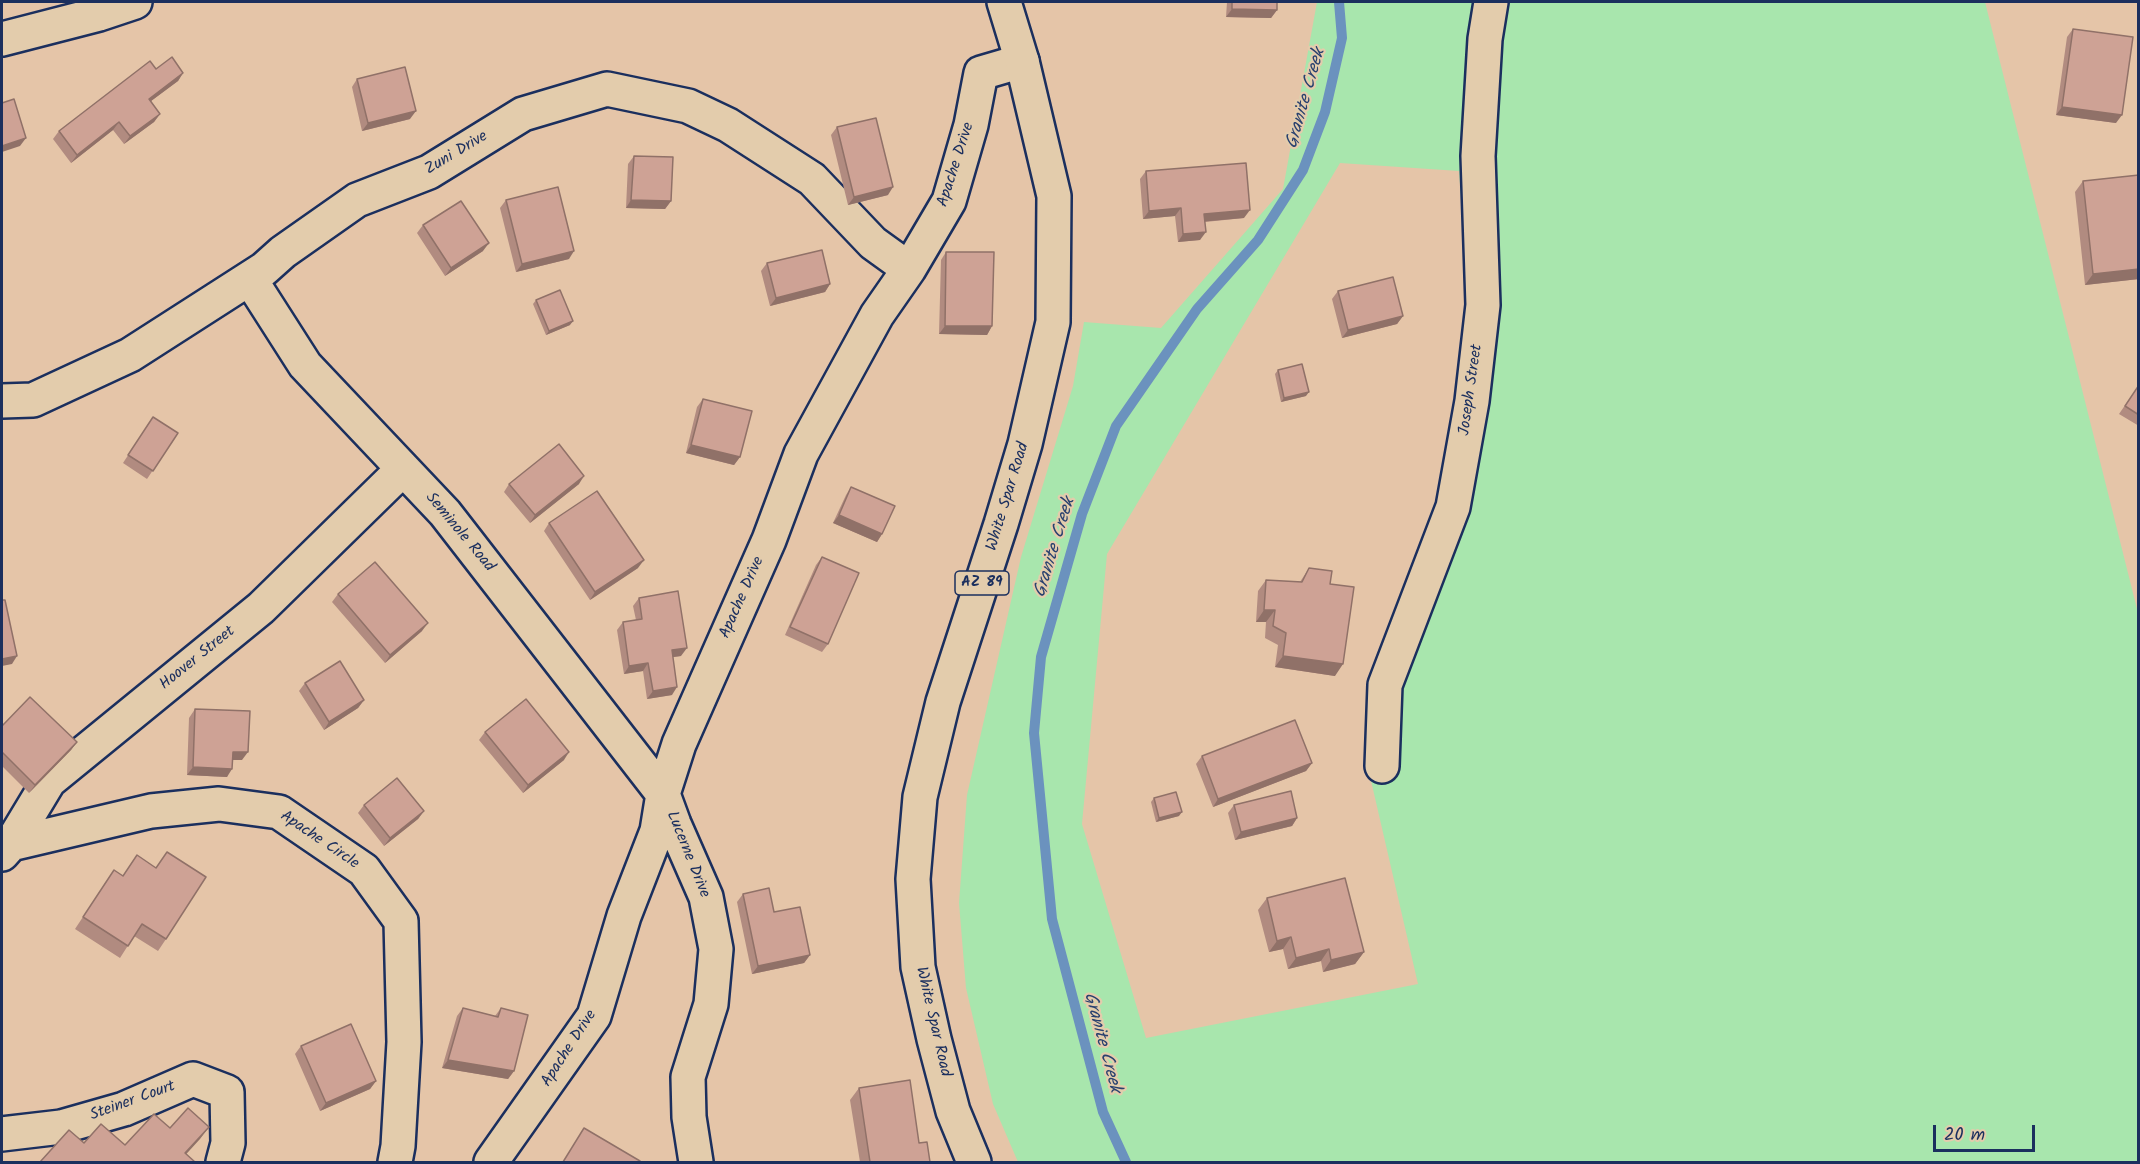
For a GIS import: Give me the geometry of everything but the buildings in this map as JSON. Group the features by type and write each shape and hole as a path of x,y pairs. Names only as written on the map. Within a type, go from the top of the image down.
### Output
{"street":[{"path":"2,39 99,14 135,2"},
{"name":"White Spar Road","path":"974,1162 953,1111 918,967 913,879 920,797 943,702 1002,524 1025,444 1053,322 1054,196 1022,61 1004,2"},
{"name":"Joseph Street","path":"1382,766 1385,686 1453,507 1472,401 1483,305 1479,156 1485,39 1491,2"},
{"name":"Apache Drive","path":"491,1162 594,1016 624,916 657,831 663,794 679,744 769,540 801,454 877,315 909,269 950,201 971,125 981,73 1022,61"},
{"name":"Zuni Drive","path":"2,401 33,400 130,355 250,279 283,252 357,200 429,172 523,114 607,89 688,106 728,125 812,179 873,243 909,269"},
{"name":"Seminole Road","path":"250,279 305,365 445,513 663,794"},
{"name":"Hoover Street","path":"6,849 49,781 261,608 403,470"},
{"name":"Lucerne Drive","path":"663,794 706,897 716,949 711,1004 688,1077 689,1118 696,1162"},
{"name":"Apache Circle","path":"6,849 151,811 219,804 279,812 364,870 401,921 404,1042 395,1162"},
{"name":"Steiner Court","path":"2,1134 61,1127 93,1118 124,1108 193,1079 227,1092 228,1143 223,1162"}],"green space":[{"path":"1317,2 1985,2 2138,613 2138,1162 1018,1162 993,1104 966,988 959,903 967,795 1021,557 1073,386 1084,322 1161,328 1283,189","holes":["1340,163 1459,171 1469,305 1442,502 1369,680 1369,772 1418,984 1146,1038 1082,824 1107,554"]}],"waterway":[{"name":"Granite Creek","path":"1126,1162 1103,1112 1052,919 1034,733 1041,657 1082,514 1116,426 1197,309 1258,240 1303,170 1325,112 1342,38 1339,2"}]}
